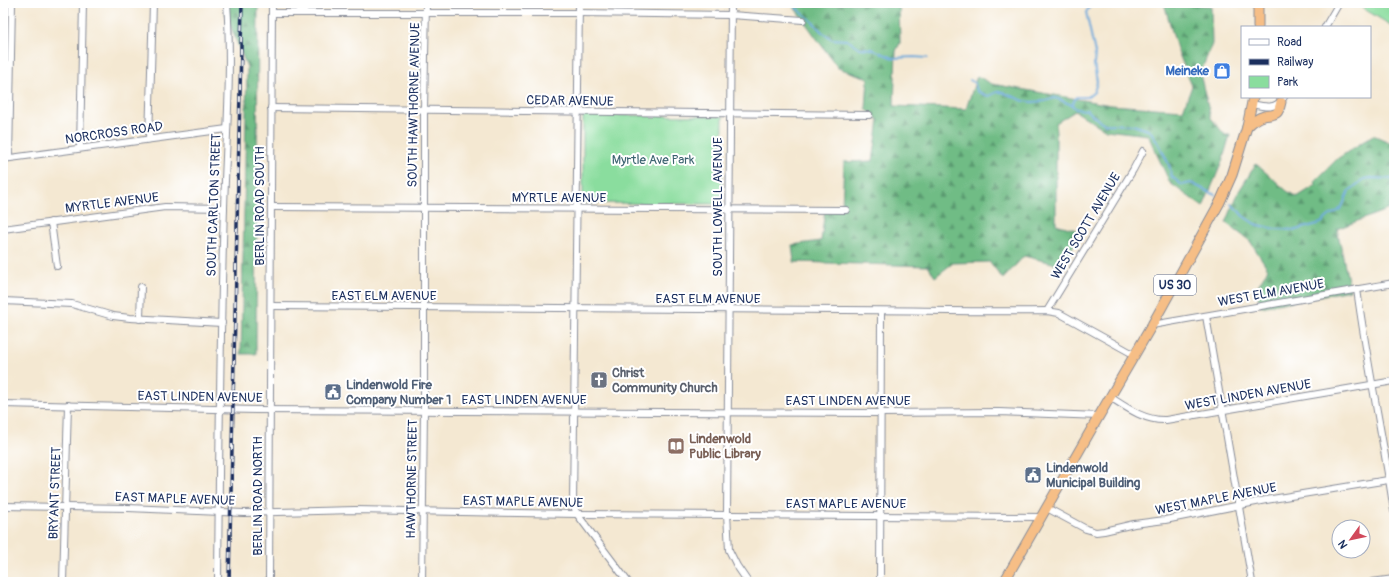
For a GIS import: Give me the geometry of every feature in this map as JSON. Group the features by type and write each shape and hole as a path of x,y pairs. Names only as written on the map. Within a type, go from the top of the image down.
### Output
{"highway":[{"path":"1258,3 1258,26"},
{"path":"1248,127 1256,119 1277,113 1283,100"},
{"name":"US 30","path":"1004,582 1200,242 1228,187 1248,127 1252,101"}],"street":[{"path":"6,158 12,3"},
{"path":"80,148 83,3"},
{"path":"149,139 153,3"},
{"name":"SOUTH CARLTON STREET","path":"218,582 220,408 229,30 227,3"},
{"name":"BERLIN ROAD SOUTH","path":"270,410 272,3"},
{"name":"SOUTH HAWTHORNE AVENUE","path":"424,208 426,3"},
{"path":"579,3 573,504 577,514 628,582"},
{"name":"SOUTH LOWELL AVENUE","path":"731,3 727,514 730,553 736,566 748,582"},
{"path":"1326,26 1339,3"},
{"path":"272,13 731,15 803,20"},
{"path":"1252,101 1271,108 1283,100"},
{"name":"CEDAR AVENUE","path":"271,108 869,115"},
{"name":"NORCROSS ROAD","path":"6,158 227,128"},
{"name":"WEST SCOTT AVENUE","path":"1047,311 1133,170 1143,151"},
{"name":"MYRTLE AVENUE","path":"3,229 165,207 224,208"},
{"name":"MYRTLE AVENUE","path":"271,207 846,210"},
{"name":"HAWTHORNE STREET","path":"422,582 424,208"},
{"path":"51,222 57,266"},
{"name":"WEST ELM AVENUE","path":"1152,325 1394,283"},
{"path":"140,319 141,287"},
{"path":"1356,289 1372,384 1392,479 1394,511"},
{"path":"3,301 72,304 113,316 140,319 222,323"},
{"name":"EAST ELM AVENUE","path":"271,306 423,306 576,309 881,310 964,312 1047,311 1059,314 1135,355"},
{"path":"880,582 881,310"},
{"path":"1206,316 1252,582"},
{"name":"WEST LINDEN AVENUE","path":"1110,397 1142,416 1160,420 1223,411 1394,381"},
{"name":"EAST LINDEN AVENUE","path":"3,404 270,410 881,413 999,412 1099,416"},
{"name":"BRYANT STREET","path":"63,582 68,405"},
{"name":"BERLIN ROAD NORTH","path":"269,582 270,410"},
{"name":"WEST MAPLE AVENUE","path":"1047,508 1086,529 1096,532 1239,505 1392,479"},
{"name":"EAST MAPLE AVENUE","path":"3,506 128,508 218,512 355,510 577,514 1042,517"},
{"path":"1372,582 1394,578"}],"green space":[{"path":"226,3 258,3 256,354 241,354 247,67 225,13"},
{"path":"791,3 899,3 900,43 896,51 894,106 966,109 977,76 992,84 1111,105 1183,110 1192,86 1177,49 1164,3 1211,6 1212,44 1200,74 1211,118 1225,135 1230,135 1222,162 1203,207 1170,183 1148,135 1106,130 1075,111 1056,123 1056,224 1080,231 1064,266 1024,256 1003,279 990,262 953,263 935,277 928,266 794,262 792,245 821,241 825,209 842,207 844,162 873,161 879,120 866,109 868,78 838,68"},
{"path":"1354,3 1394,3 1394,27"},
{"name":"Myrtle Ave Park","path":"583,115 723,116 722,204 583,203"},
{"path":"1373,135 1394,144 1394,207 1337,229 1350,290 1261,307 1256,289 1268,269 1250,241 1226,223 1239,191 1256,164 1287,191 1297,197 1316,185 1315,181 1337,159"}],"waterway":[{"path":"792,3 822,32 832,39 847,40 860,48 872,49 893,58 927,58"},
{"path":"1072,105 1076,97 1088,97 1094,92 1097,82 1094,64 1095,53 1086,12 1090,3"},
{"path":"970,80 975,83 977,91 985,95 989,96 997,92 1002,92 1024,101 1032,102 1045,101 1054,98 1072,105 1076,109 1087,110 1105,124 1133,125 1148,130 1159,144 1169,165 1172,177 1182,185 1191,183 1215,195"},
{"path":"1231,204 1243,216 1255,224 1275,229 1296,230 1321,223 1338,211 1342,207 1349,191 1364,179 1394,179"}],"railway":[{"path":"229,582 242,3"}],"place":[{"name":"Meineke","path":"1222,71"},
{"name":"Christ Community Church","path":"599,380"},
{"name":"Lindenwold Fire Company Number 1","path":"333,392"},
{"name":"Lindenwold Public Library","path":"676,446"},
{"name":"Lindenwold Municipal Building","path":"1033,475"}]}
